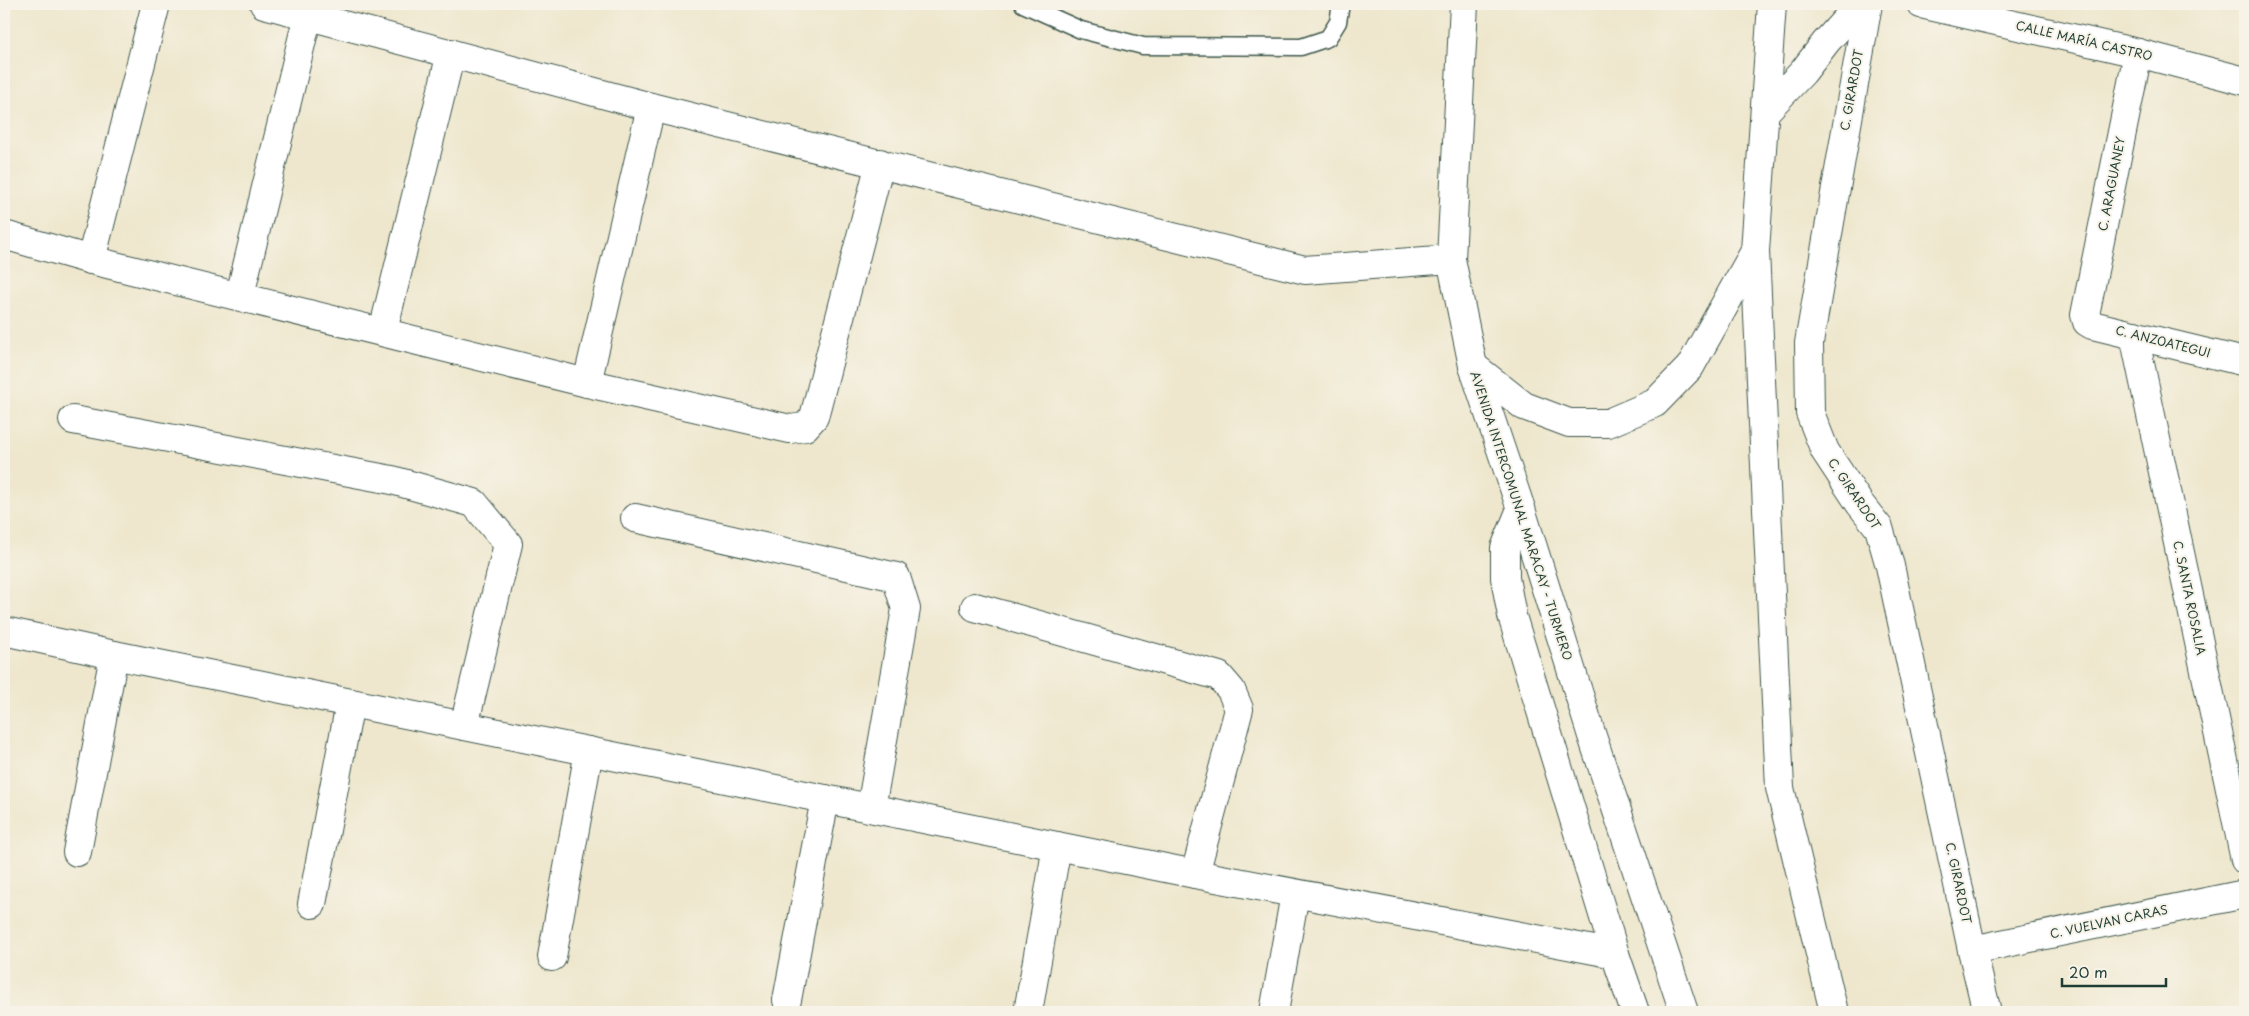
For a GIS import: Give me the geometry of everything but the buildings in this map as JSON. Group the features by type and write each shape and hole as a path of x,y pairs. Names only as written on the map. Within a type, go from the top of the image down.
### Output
{"street":[{"path":"91,260 156,4"},
{"path":"264,4 651,107 1305,270 1451,259"},
{"name":"AVENIDA INTERCOMUNAL MARACAY - TURMERO","path":"1464,4 1451,259 1473,366 1521,509 1592,736 1684,1012"},
{"path":"1772,4 1755,250 1780,788 1834,1012"},
{"path":"1765,112 1804,72 1826,42 1860,4"},
{"name":"C. GIRARDOT","path":"1868,4 1809,343 1810,413 1825,451 1860,504 1879,528 1890,566 1987,1012"},
{"name":"CALLE MARÍA CASTRO","path":"1921,4 2138,52 2245,80"},
{"path":"240,296 308,15"},
{"name":"C. ARAGUANEY","path":"2086,315 2138,52"},
{"path":"382,331 451,53"},
{"path":"587,382 651,107"},
{"path":"4,236 91,260 587,382 790,429 805,427 814,417 880,163"},
{"path":"1473,366 1524,406 1569,424 1608,423 1655,403 1690,367 1755,250"},
{"name":"C. ANZOATEGUI","path":"2086,315 2087,322 2092,325 2245,362"},
{"name":"C. SANTA ROSALIA","path":"2134,335 2245,860"},
{"path":"73,420 392,480 474,503 508,544 464,726"},
{"path":"1521,509 1505,548 1505,578 1512,616 1614,954 1635,1012"},
{"path":"635,518 896,577 906,609 871,808"},
{"path":"975,607 1219,676 1231,690 1240,709 1195,874"},
{"path":"4,631 114,655 1195,874 1614,954"},
{"path":"77,852 114,655"},
{"path":"312,904 350,703"},
{"path":"552,957 589,751"},
{"path":"787,1000 825,799"},
{"path":"1028,1012 1057,846"},
{"path":"1274,1012 1295,894"},
{"name":"C. VUELVAN CARAS","path":"1972,950 2245,894"}],"lane":[{"path":"1023,4 1081,30 1143,46 1301,47 1328,38 1338,22 1341,4"}]}
